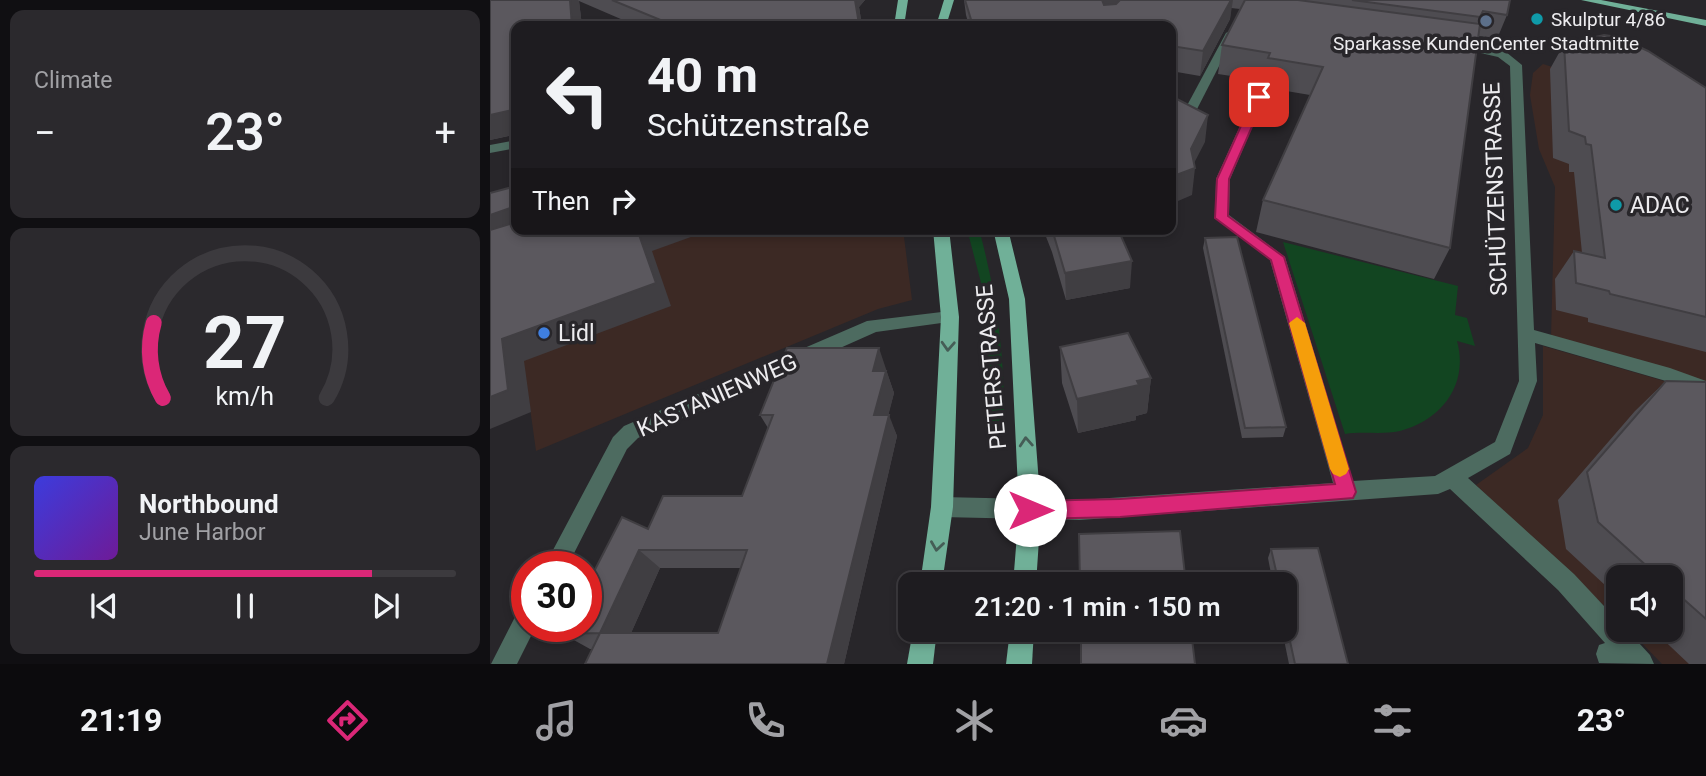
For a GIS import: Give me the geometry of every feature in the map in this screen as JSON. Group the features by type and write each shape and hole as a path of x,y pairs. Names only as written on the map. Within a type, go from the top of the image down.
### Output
{"main road":[{"path":"900,21 904,0"},
{"path":"943,21 949,0"},
{"path":"1586,0 1706,23"},
{"name":"PETERSTRASSE","path":"933,572 942,507 950,317 942,235"},
{"name":"PETERSTRASSE","path":"1001,235 1017,299 1030,510 1026,572"},
{"path":"920,664 923,642"},
{"path":"1019,664 1021,642"}],"street":[{"path":"1189,113 1235,25"},
{"name":"SCHÜTZENSTRASSE","path":"942,507 1030,510 1132,507 1438,485 1503,448 1528,381 1516,65 1502,54 1441,43"},
{"path":"1259,97 1223,179 1222,218 1277,257 1346,492"},
{"path":"490,149 511,145"},
{"name":"KASTANIENWEG","path":"563,551 620,443 631,432 873,327 950,317"},
{"path":"1527,334 1670,375 1706,389"},
{"path":"1452,477 1566,582 1641,664"},
{"path":"504,664 516,642"}],"shaded area":[{"path":"1543,64 1706,116 1706,383 1551,337 1555,187 1539,149 1530,95 1533,73"},
{"path":"650,235 904,235 912,300 878,309 536,451 527,386 490,289"},
{"path":"1543,346 1671,383 1706,664 1662,664 1641,642 1683,642 1683,565 1606,565 1606,608 1476,485 1528,448 1543,415"}],"green space":[{"path":"969,235 980,235 991,278 1003,376 1004,426 1001,429 995,428 992,422 985,298"},
{"path":"1283,242 1458,286 1455,315 1467,318 1475,346 1457,341 1459,372 1449,398 1440,409 1415,426 1400,431 1345,434"}],"building":[{"path":"490,0 570,0 572,21 511,21 511,110 490,115"},
{"path":"612,0 855,0 858,21 663,21"},
{"path":"965,0 1102,0 1104,5 1116,4 1120,0 1231,0 1203,51 1176,47 1176,21 971,21"},
{"path":"1245,0 1298,0 1480,24 1450,248 1263,200 1323,67 1268,58 1270,53 1222,45"},
{"path":"1352,0 1510,0 1507,15 1483,11 1480,17"},
{"path":"1604,35 1618,37 1648,51 1706,88 1706,317 1576,283 1574,251 1605,258 1591,145 1586,144 1585,137 1569,131 1564,44"},
{"path":"1176,99 1208,115 1191,149 1195,168 1176,175"},
{"path":"511,187 511,208 490,215 490,193"},
{"name":"Lidl","path":"511,224 511,235 639,235 656,283 502,339 508,390 490,397 490,230"},
{"path":"1054,235 1121,235 1132,261 1065,273"},
{"path":"1237,237 1286,427 1245,428 1205,238"},
{"path":"1128,333 1151,378 1137,381 1139,385 1077,399 1060,347"},
{"path":"787,348 879,348 873,371 886,371 874,415 889,415 827,664 585,664 596,642 602,642 602,633 718,633 747,550 639,550 602,629 602,556 622,517 648,529 663,496 742,496 773,415 760,415"},
{"path":"1666,381 1706,382 1706,619 1683,599 1683,565 1646,565 1598,522 1587,472"},
{"path":"1180,531 1185,572 1080,572 1079,534"},
{"path":"1318,548 1348,664 1295,664 1290,642 1297,642 1297,572 1276,572 1271,549"},
{"path":"1081,642 1192,642 1195,664 1081,664"}],"slow traffic":[{"path":"1297,323 1340,469"}],"place":[{"name":"Skulptur 4/86","path":"1537,19"},
{"name":"Sparkasse KundenCenter Stadtmitte","path":"1486,21"},
{"name":"ADAC","path":"1616,205"},
{"name":"Lidl","path":"544,333"}],"route":[{"path":"1030,510 1120,508 1346,492 1277,257 1222,218 1223,179 1259,97"}]}
